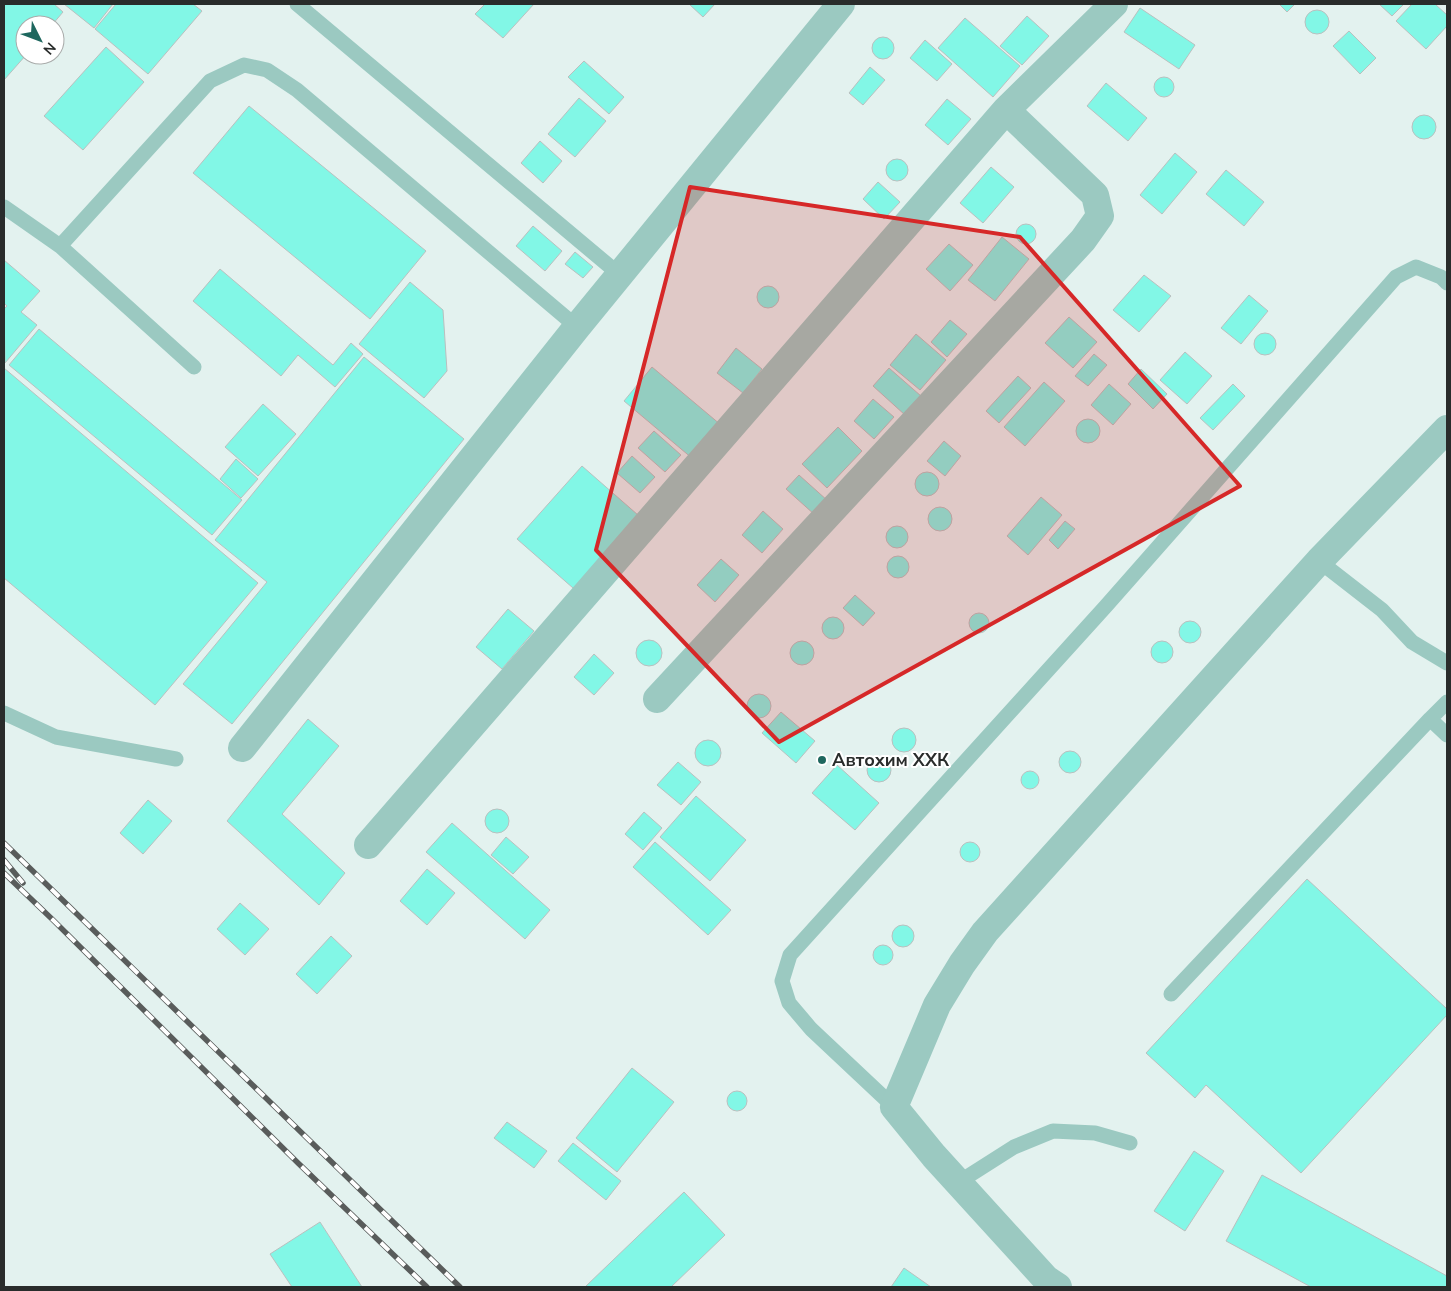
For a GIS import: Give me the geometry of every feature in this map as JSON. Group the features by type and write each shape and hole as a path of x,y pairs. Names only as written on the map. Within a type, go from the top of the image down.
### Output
{"street":[{"path":"242,748 577,327 841,4"},
{"path":"368,845 1006,110 1114,4"},
{"path":"658,699 1083,240 1100,216 1095,195 1006,110"},
{"path":"1058,1287 1046,1279 894,1107 937,1005 984,932 1319,561 1447,429"}],"lane":[{"path":"297,4 620,274"},
{"path":"60,246 210,81 244,65 267,70 297,90 577,327"},
{"path":"4,207 60,246 194,367"},
{"path":"894,1107 811,1029 789,1003 782,981 790,955 1106,606 1396,277 1416,267 1441,277 1447,283"},
{"path":"1319,561 1382,610 1412,642 1447,663"},
{"path":"1171,994 1447,702"},
{"path":"4,713 56,737 176,758"},
{"path":"1430,719 1447,735"},
{"path":"959,1182 1014,1147 1053,1131 1095,1133 1130,1143"}],"highlighted area":[{"path":"690,187 1020,237 1240,486 779,742 596,550"}],"shaded area":[{"path":"4,4 1447,4 1447,1287 4,1287"}],"building":[{"path":"4,4 54,4 63,12 60,15 15,15 15,65 17,65 4,80"},
{"path":"64,4 113,4 94,28"},
{"path":"116,4 193,4 202,11 148,74 95,29"},
{"path":"485,4 534,4 503,38 475,14"},
{"path":"689,4 715,4 703,17"},
{"path":"1279,4 1295,4 1287,12"},
{"path":"1379,4 1404,4 1392,16"},
{"path":"1412,4 1435,4 1447,15 1447,26 1426,49 1396,21"},
{"path":"1140,8 1195,45 1179,69 1124,32"},
{"path":"1317,10 1322,11 1328,17 1328,27 1322,33 1317,34 1312,33 1306,27 1305,22 1306,17 1312,11"},
{"path":"1027,16 1049,36 1022,65 1000,46"},
{"path":"965,18 1020,66 993,97 938,48"},
{"path":"1349,31 1376,58 1360,74 1333,46"},
{"path":"879,37 887,37 894,44 894,52 887,59 879,59 872,52 872,44"},
{"path":"925,40 952,64 937,81 910,58"},
{"path":"106,47 144,82 83,150 44,116"},
{"path":"584,61 624,97 609,114 568,77"},
{"path":"870,67 885,80 863,105 849,93"},
{"path":"1164,77 1171,80 1174,87 1171,94 1164,97 1157,94 1154,87 1157,80"},
{"path":"1106,83 1147,118 1128,141 1087,106"},
{"path":"579,98 606,121 575,157 548,134"},
{"path":"947,99 971,119 948,145 925,125"},
{"path":"249,106 426,251 370,319 193,173"},
{"path":"1424,115 1429,116 1435,122 1435,132 1429,138 1424,139 1419,138 1413,132 1412,127 1413,122 1419,116"},
{"path":"540,141 562,161 543,183 521,163"},
{"path":"1175,153 1197,172 1162,214 1140,195"},
{"path":"897,159 905,162 908,170 905,178 897,181 889,178 886,170 889,162"},
{"path":"991,167 1014,187 983,223 960,203"},
{"path":"1226,170 1264,202 1244,226 1206,194"},
{"path":"878,182 900,202 884,219 863,199"},
{"path":"1022,224 1030,224 1036,230 1036,238 1030,244 1022,244 1016,238 1016,230"},
{"path":"533,226 562,251 545,271 516,246"},
{"path":"1002,237 1029,259 995,301 968,280"},
{"path":"949,244 973,265 950,291 926,269"},
{"path":"575,252 593,267 583,278 565,264"},
{"path":"4,260 40,291 21,312 37,325 5,363 4,309 7,306 4,303"},
{"path":"220,269 333,365 351,343 363,354 335,387 298,355 281,376 193,301"},
{"path":"1144,275 1171,296 1139,332 1113,310"},
{"path":"410,282 443,310 447,371 424,398 359,344"},
{"path":"768,286 778,293 779,297 772,307 768,308 758,301 757,297 764,287"},
{"path":"1249,295 1268,311 1241,344 1221,328"},
{"path":"1069,317 1097,342 1073,368 1045,343"},
{"path":"950,320 967,334 947,357 931,342"},
{"path":"39,329 242,500 212,535 9,365"},
{"path":"1265,333 1273,336 1276,344 1273,352 1265,355 1257,352 1254,344 1257,336"},
{"path":"916,334 946,360 920,390 890,365"},
{"path":"736,348 762,369 743,393 717,373"},
{"path":"1185,352 1212,376 1187,404 1160,380"},
{"path":"1094,354 1107,365 1088,386 1075,376"},
{"path":"364,357 464,439 232,724 183,684 267,582 215,540"},
{"path":"652,367 721,425 693,459 624,401"},
{"path":"4,368 258,583 155,705 4,578"},
{"path":"889,368 921,396 905,415 873,386"},
{"path":"1141,369 1167,394 1153,409 1128,384"},
{"path":"1018,376 1031,388 999,423 986,411"},
{"path":"1044,382 1065,401 1025,446 1004,427"},
{"path":"1109,384 1131,404 1113,425 1091,405"},
{"path":"1233,384 1245,396 1213,430 1200,418"},
{"path":"873,399 894,417 874,439 854,421"},
{"path":"263,404 296,434 258,476 225,447"},
{"path":"1088,419 1093,420 1099,426 1099,436 1093,442 1088,443 1083,442 1077,436 1076,431 1077,426 1083,420"},
{"path":"838,427 862,451 827,488 802,464"},
{"path":"654,431 681,455 665,472 638,448"},
{"path":"944,441 961,456 945,476 927,461"},
{"path":"632,456 655,477 640,493 617,473"},
{"path":"236,459 258,479 241,498 220,479"},
{"path":"582,466 646,522 581,595 517,539"},
{"path":"927,472 935,476 939,484 935,492 927,496 919,492 915,484 919,476"},
{"path":"799,475 828,501 815,515 786,489"},
{"path":"1041,497 1062,515 1028,555 1007,536"},
{"path":"940,507 948,511 952,519 948,527 940,531 932,527 928,519 932,511"},
{"path":"763,511 783,529 762,553 742,535"},
{"path":"1065,521 1075,529 1058,549 1049,540"},
{"path":"897,526 905,529 908,537 905,545 897,548 889,545 886,537 889,529"},
{"path":"894,556 902,556 909,563 909,571 902,578 894,578 887,571 887,563"},
{"path":"721,559 739,575 715,602 697,585"},
{"path":"855,595 875,613 863,626 843,608"},
{"path":"508,609 534,631 502,669 476,647"},
{"path":"979,613 986,616 989,623 986,630 979,633 972,630 969,623 972,616"},
{"path":"833,617 841,620 844,628 841,636 833,639 825,636 822,628 825,620"},
{"path":"1190,621 1200,628 1201,632 1194,642 1190,643 1180,636 1179,632 1186,622"},
{"path":"649,640 658,644 662,653 658,662 649,666 640,662 636,653 640,644"},
{"path":"802,641 811,644 814,653 811,662 802,665 793,662 790,653 793,644"},
{"path":"1162,641 1170,644 1173,652 1170,660 1162,663 1154,660 1151,652 1154,644"},
{"path":"594,654 614,673 594,695 574,677"},
{"path":"759,694 767,698 771,706 767,714 759,718 751,714 747,706 751,698"},
{"path":"781,712 815,741 796,763 762,733"},
{"path":"308,719 339,746 282,814 345,873 319,905 227,821"},
{"path":"904,728 912,732 916,740 912,748 904,752 896,748 892,740 896,732"},
{"path":"708,740 717,744 721,753 717,762 708,766 699,762 695,753 699,744"},
{"path":"1070,751 1078,754 1081,762 1078,770 1070,773 1062,770 1059,762 1062,754"},
{"path":"879,758 884,759 890,765 890,775 884,781 879,782 874,781 868,775 867,770 868,765 874,759"},
{"path":"678,762 701,782 681,805 657,785"},
{"path":"837,765 879,803 855,830 812,793"},
{"path":"1026,771 1034,771 1039,776 1037,787 1026,789 1021,784 1021,776"},
{"path":"696,796 746,840 710,881 660,837"},
{"path":"148,800 172,821 143,854 120,833"},
{"path":"497,809 505,813 509,821 505,829 497,833 489,829 485,821 489,813"},
{"path":"644,812 662,828 643,850 625,834"},
{"path":"452,823 550,910 525,939 426,852"},
{"path":"506,837 529,857 513,874 491,855"},
{"path":"655,842 731,910 708,935 633,867"},
{"path":"970,842 977,845 980,852 977,859 970,862 963,859 960,852 963,845"},
{"path":"427,869 455,893 427,925 400,901"},
{"path":"1307,879 1447,1009 1447,1015 1301,1173 1206,1085 1195,1098 1146,1053"},
{"path":"240,903 269,929 245,955 217,929"},
{"path":"903,925 911,928 914,936 911,944 903,947 895,944 892,936 895,928"},
{"path":"331,936 352,956 317,994 296,974"},
{"path":"879,945 887,945 893,951 893,959 887,965 879,965 873,959 873,951"},
{"path":"632,1068 674,1102 617,1172 576,1138"},
{"path":"737,1091 744,1094 747,1101 744,1108 737,1111 730,1108 727,1101 730,1094"},
{"path":"507,1122 547,1151 534,1168 494,1138"},
{"path":"573,1143 621,1181 606,1200 558,1161"},
{"path":"1194,1151 1224,1171 1185,1231 1154,1211"},
{"path":"1262,1175 1447,1276 1447,1287 1311,1287 1226,1241"},
{"path":"684,1192 725,1235 671,1287 585,1287"},
{"path":"320,1222 362,1287 292,1287 270,1254"},
{"path":"904,1268 931,1287 891,1287"}],"railway":[{"path":"4,843 460,1287"},
{"path":"4,860 23,883"},
{"path":"4,873 298,1163 427,1287"}],"place":[{"name":"Автохим ХХК","path":"822,760"}]}
